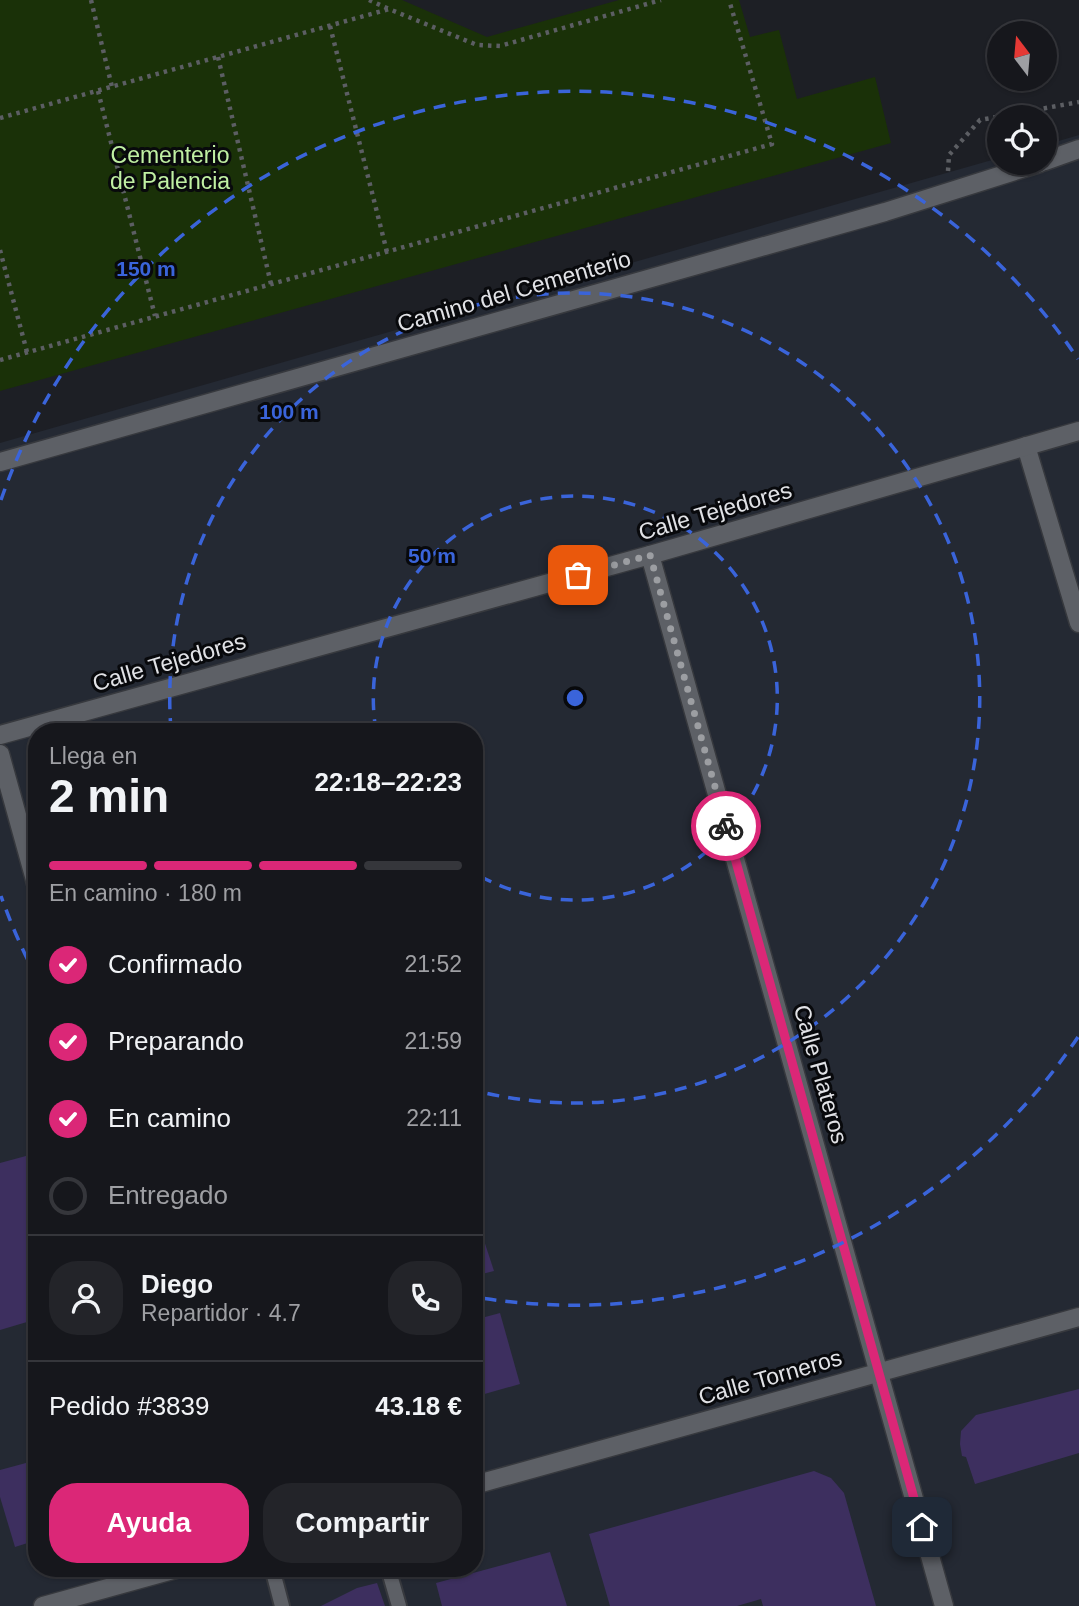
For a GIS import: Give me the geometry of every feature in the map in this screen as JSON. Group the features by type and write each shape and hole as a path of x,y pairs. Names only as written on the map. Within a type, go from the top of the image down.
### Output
{"street":[{"name":"Camino del Cementerio","path":"1057,157 1079,149"},
{"name":"Camino del Cementerio","path":"0,462 1002,175"},
{"name":"Calle Tejedores","path":"43,723 650,555 1079,431"},
{"path":"1026,446 1079,623"},
{"name":"Calle Plateros","path":"650,555 944,1606"},
{"name":"Calle Tejedores","path":"0,735 28,727"},
{"path":"0,754 28,855"},
{"name":"Calle Torneros","path":"483,1482 1079,1317"},
{"path":"43,1606 148,1577"}],"lane":[{"path":"274,1577 282,1606"},
{"path":"391,1577 400,1606"}],"path":[{"path":"91,0 112,87"},
{"path":"369,0 477,45 500,46 662,0"},
{"path":"0,359 772,144 729,0"},
{"path":"0,118 389,9"},
{"path":"330,26 387,252"},
{"path":"218,57 271,284"},
{"path":"98,91 155,316"},
{"path":"946,193 949,155 980,120 1079,102"},
{"path":"0,250 27,352"}],"shaded area":[{"path":"1079,135 1079,1606 0,1606 0,443 987,161 987,175 1057,175 1057,141"}],"green space":[{"name":"Cementerio de Palencia","path":"0,0 402,0 487,37 619,0 739,0 750,37 779,30 797,99 875,77 891,143 0,391"}],"building":[{"path":"28,1155 28,1322 0,1330 0,1163"},
{"path":"483,1237 494,1271 483,1274"},
{"path":"500,1313 520,1384 483,1394 483,1318"},
{"path":"1079,1389 1079,1453 975,1484 966,1457 962,1456 960,1444 961,1431 976,1415"},
{"path":"28,1462 28,1543 15,1547 0,1497 0,1470"},
{"path":"814,1471 831,1478 844,1493 876,1606 763,1606 761,1599 737,1606 610,1606 589,1534"},
{"path":"550,1552 567,1606 442,1606 436,1583 458,1577 483,1577 483,1570"},
{"path":"377,1583 385,1606 321,1606 357,1588"}],"way so far":[{"path":"578,575 650,555 726,826"}],"route":[{"path":"726,826 922,1527"}]}
